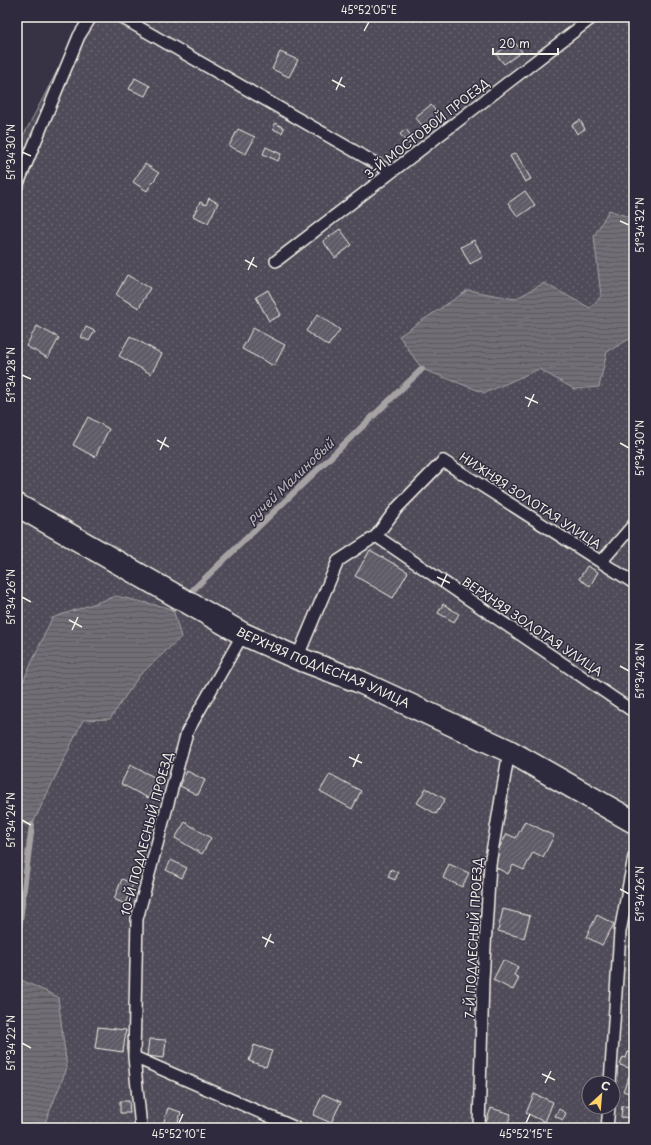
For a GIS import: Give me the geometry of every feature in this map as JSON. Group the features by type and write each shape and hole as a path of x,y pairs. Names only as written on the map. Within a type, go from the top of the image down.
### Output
{"street":[{"name":"ВЕРХНЯЯ ПОДЛЕСНАЯ УЛИЦА","path":"17,505 244,634 297,658 358,681 509,751 634,822"}],"lane":[{"path":"17,186 79,36 91,17"},
{"path":"121,17 392,172"},
{"name":"3-Й МОСТОВОЙ ПРОЕЗД","path":"276,261 593,17"},
{"name":"НИЖНЯЯ ЗОЛОТАЯ УЛИЦА","path":"297,658 338,561 376,536 397,508 442,461 634,583"},
{"path":"601,562 634,524"},
{"name":"ВЕРХНЯЯ ЗОЛОТАЯ УЛИЦА","path":"376,536 634,712"},
{"name":"10-Й ПОДЛЕСНЫЙ ПРОЕЗД","path":"141,1128 134,1057 137,920 187,732 244,634"},
{"name":"7-Й ПОДЛЕСНЫЙ ПРОЕЗД","path":"479,1128 483,980 490,864 509,751"},
{"path":"611,1075 620,932 634,857"},
{"path":"134,1057 296,1128"},
{"path":"607,1128 608,1115"}],"shaded area":[{"path":"85,17 634,17 634,1128 17,1128 17,148"},
{"path":"609,210 634,219 634,338 633,337 607,352 599,387 574,389 539,369 485,393 422,369 399,336 468,290 515,299 544,283 590,308 601,296 594,236"},
{"path":"116,596 173,609 181,637 139,676 110,719 83,720 32,825 17,823 17,695 52,618"},
{"path":"17,978 58,997 67,1068 43,1128 17,1128"}],"building":[{"path":"514,41 522,52 504,64 496,54"},
{"path":"280,52 298,60 289,77 272,69"},
{"path":"135,78 150,86 145,96 129,89"},
{"path":"431,105 442,119 427,131 415,117"},
{"path":"580,120 585,129 577,134 572,125"},
{"path":"275,123 284,128 282,133 273,129"},
{"path":"238,129 255,137 246,154 229,146"},
{"path":"406,129 414,140 408,144 400,134"},
{"path":"266,147 281,154 278,161 263,154"},
{"path":"516,153 531,179 525,182 510,156"},
{"path":"145,164 159,173 147,191 133,182"},
{"path":"525,191 535,205 518,217 508,203"},
{"path":"209,198 218,203 208,223 193,216 200,202 206,205"},
{"path":"340,229 352,245 335,258 323,241"},
{"path":"474,240 483,257 470,264 461,247"},
{"path":"127,275 150,288 139,308 116,295"},
{"path":"268,290 281,315 269,321 256,297"},
{"path":"318,314 340,330 328,346 306,331"},
{"path":"37,326 59,338 48,358 26,346"},
{"path":"86,327 95,331 89,341 81,337"},
{"path":"253,328 285,345 274,366 242,349"},
{"path":"130,336 162,354 151,374 119,356"},
{"path":"88,417 109,429 95,457 73,445"},
{"path":"370,550 408,572 393,598 355,576"},
{"path":"587,566 598,572 590,586 579,579"},
{"path":"443,604 459,614 454,622 438,613"},
{"path":"130,765 158,779 148,798 121,784"},
{"path":"187,771 205,780 198,795 180,786"},
{"path":"330,774 361,791 352,809 320,791"},
{"path":"426,788 445,799 436,814 417,803"},
{"path":"525,821 554,836 543,857 533,852 524,870 513,865 508,874 495,867 498,850 507,834 516,838"},
{"path":"185,822 211,838 202,854 175,838"},
{"path":"171,860 187,868 182,878 166,870"},
{"path":"449,864 469,873 462,887 443,878"},
{"path":"391,869 398,873 395,880 388,877"},
{"path":"122,879 133,884 125,904 114,899"},
{"path":"634,903 634,915 629,912"},
{"path":"503,909 530,916 524,938 498,931"},
{"path":"597,915 614,924 602,945 586,937"},
{"path":"634,933 634,949 629,948"},
{"path":"503,960 518,967 514,975 519,978 513,990 493,980"},
{"path":"98,1027 126,1030 123,1052 95,1048"},
{"path":"149,1039 166,1040 164,1058 147,1056"},
{"path":"254,1045 272,1051 266,1067 249,1061"},
{"path":"628,1052 634,1053 632,1069 620,1065 623,1057 626,1058"},
{"path":"629,1076 634,1078 634,1095 623,1091"},
{"path":"323,1094 341,1102 331,1123 313,1115"},
{"path":"534,1094 553,1102 545,1122 526,1113"},
{"path":"120,1101 129,1101 130,1113 120,1113"},
{"path":"622,1106 634,1107 633,1118 621,1117"},
{"path":"168,1108 181,1112 177,1126 184,1128 162,1128"},
{"path":"491,1108 511,1114 506,1128 484,1128"},
{"path":"559,1109 566,1113 563,1120 555,1116"}],"waterway":[{"name":"ручей Малиновый","path":"173,609 422,369"},
{"name":"ручей Малиновый","path":"17,944 32,825"}]}
